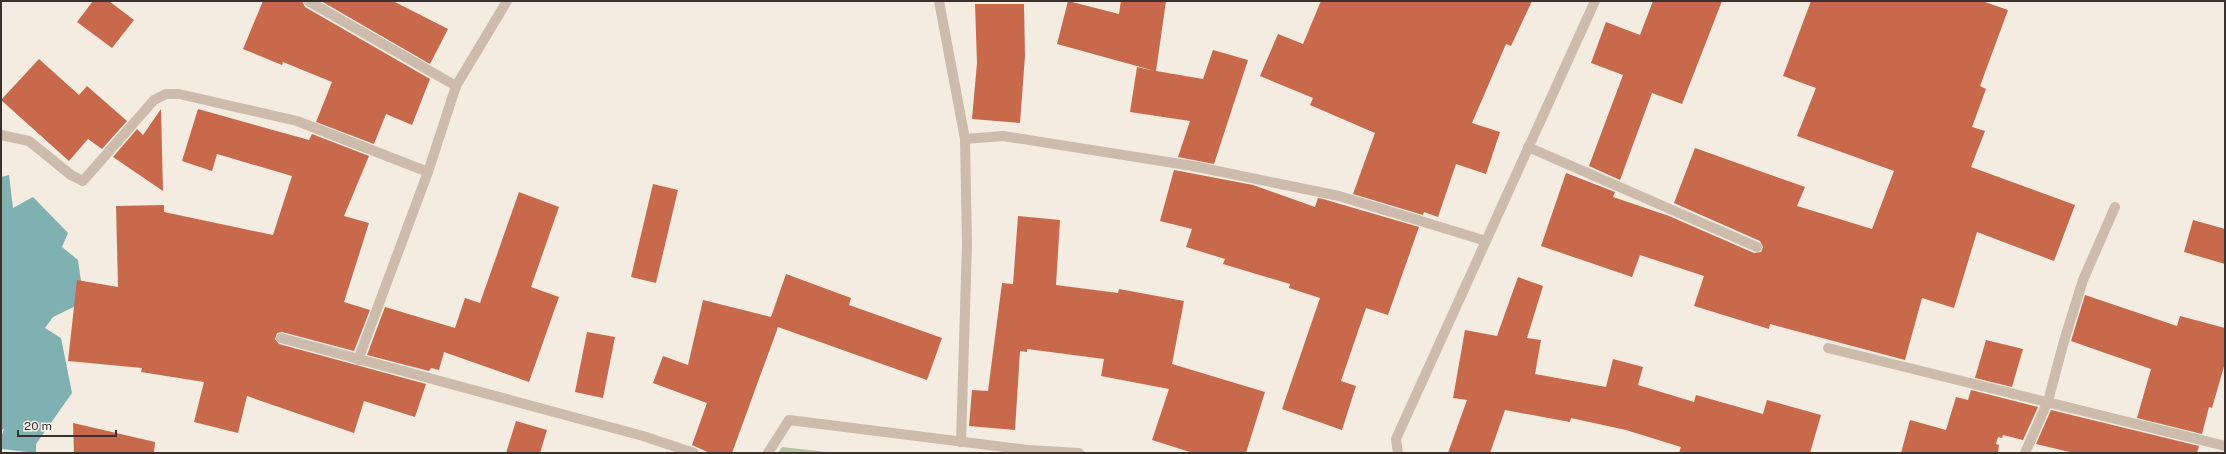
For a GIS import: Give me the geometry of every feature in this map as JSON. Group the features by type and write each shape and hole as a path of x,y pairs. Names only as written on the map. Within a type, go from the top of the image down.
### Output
{"street":[{"path":"308,1 456,86"},
{"path":"358,360 428,172 456,86 507,1"},
{"path":"939,1 965,139 967,244 961,442"},
{"path":"1398,453 1396,439 1595,1"},
{"path":"1,135 29,141 71,175 83,181 154,100 166,94 179,94 297,121 428,172"},
{"path":"965,139 1003,136 1193,166 1339,196 1486,241"},
{"path":"1528,147 1758,247"},
{"path":"2025,453 2048,401 2064,341 2084,280 2115,206"},
{"path":"281,338 643,436 694,453"},
{"path":"1828,348 2048,401 2225,446"},
{"path":"768,453 790,420 961,442 1079,453"}],"green space":[{"path":"782,447 835,453 778,453"}],"water":[{"path":"9,175 13,208 33,197 68,233 62,247 78,260 84,302 53,317 45,328 61,338 72,393 36,444 36,453 2,449 2,435 4,429 1,430 1,177"}],"building":[{"path":"93,1 109,1 134,20 112,48 77,22"},
{"path":"263,1 302,1 305,7 430,79 412,125 386,114 374,144 316,122 332,82 283,62 282,65 243,49"},
{"path":"321,1 393,1 448,29 430,64"},
{"path":"1068,1 1119,14 1121,1 1166,1 1156,71 1203,79 1213,50 1248,60 1214,164 1178,157 1190,121 1130,112 1137,67 1155,71 1057,44"},
{"path":"1321,1 1532,1 1511,46 1506,44 1472,123 1500,132 1486,174 1456,164 1438,217 1424,212 1423,215 1353,194 1375,133 1310,105 1313,98 1260,76 1278,34 1303,44"},
{"path":"1653,1 1722,1 1682,104 1652,93 1620,180 1589,166 1623,75 1591,63 1606,22 1640,35"},
{"path":"1811,1 1982,1 2008,10 1980,86 1986,89 1972,127 1985,131 1971,167 2075,205 2054,261 1977,232 1954,308 1922,298 1905,360 1770,324 1769,329 1694,306 1704,276 1640,255 1632,277 1541,246 1566,173 1615,192 1613,197 1669,216 1754,253 1761,252 1763,247 1760,241 1674,203 1695,148 1805,187 1797,206 1872,229 1894,171 1797,136 1816,88 1783,76"},
{"path":"975,4 1024,4 1025,56 1020,123 972,119 977,63"},
{"path":"39,59 79,95 87,86 127,121 102,149 88,139 69,161 1,100"},
{"path":"161,109 163,191 113,157 137,129 143,135"},
{"path":"198,109 309,140 312,134 369,156 344,216 369,223 344,302 370,310 354,351 282,332 277,333 275,339 279,344 426,384 415,417 364,401 354,433 247,396 238,433 194,422 204,382 141,372 142,368 68,361 77,280 118,287 116,206 164,205 164,212 273,235 292,176 217,154 212,171 182,161"},
{"path":"1174,170 1253,185 1315,207 1318,198 1323,199 1419,227 1388,315 1366,308 1341,381 1356,386 1342,430 1282,409 1320,298 1289,288 1290,284 1223,264 1225,259 1186,247 1192,229 1160,221"},
{"path":"653,184 678,190 656,283 631,277"},
{"path":"519,192 559,207 531,287 559,297 529,382 444,352 439,370 431,368 429,371 367,355 385,307 455,328 465,298 480,303"},
{"path":"1018,216 1060,220 1056,285 1118,293 1119,289 1184,301 1172,364 1265,392 1246,453 1193,453 1152,440 1169,389 1101,376 1104,359 1027,349 1027,352 1020,351 1015,430 969,426 972,390 988,391 1002,283 1013,284"},
{"path":"2193,220 2225,229 2225,264 2184,252"},
{"path":"786,274 851,298 849,305 942,338 927,380 778,327 732,453 710,453 692,445 707,403 653,383 663,356 688,365 703,300 771,317"},
{"path":"1518,277 1543,286 1527,338 1541,340 1535,374 1606,387 1613,359 1643,367 1638,385 1694,402 1696,395 1763,414 1767,400 1821,415 1810,453 1679,453 1681,447 1626,430 1571,418 1570,422 1505,410 1490,453 1448,453 1467,400 1453,398 1465,330 1497,336"},
{"path":"2085,295 2177,326 2180,316 2225,328 2225,363 2212,408 2209,407 2202,434 2137,418 2151,369 2071,341"},
{"path":"587,332 615,337 603,398 575,392"},
{"path":"1986,340 2023,349 2012,387 1975,378"},
{"path":"1971,390 2038,407 2023,440 2003,435 2002,438 1998,437 1996,444 1999,445 1998,453 1901,453 1910,420 1946,430 1956,397 1968,400"},
{"path":"2051,410 2199,446 2197,453 2074,453 2036,444"},
{"path":"516,421 547,430 540,453 506,453"},
{"path":"73,423 155,442 154,453 74,453"}]}
